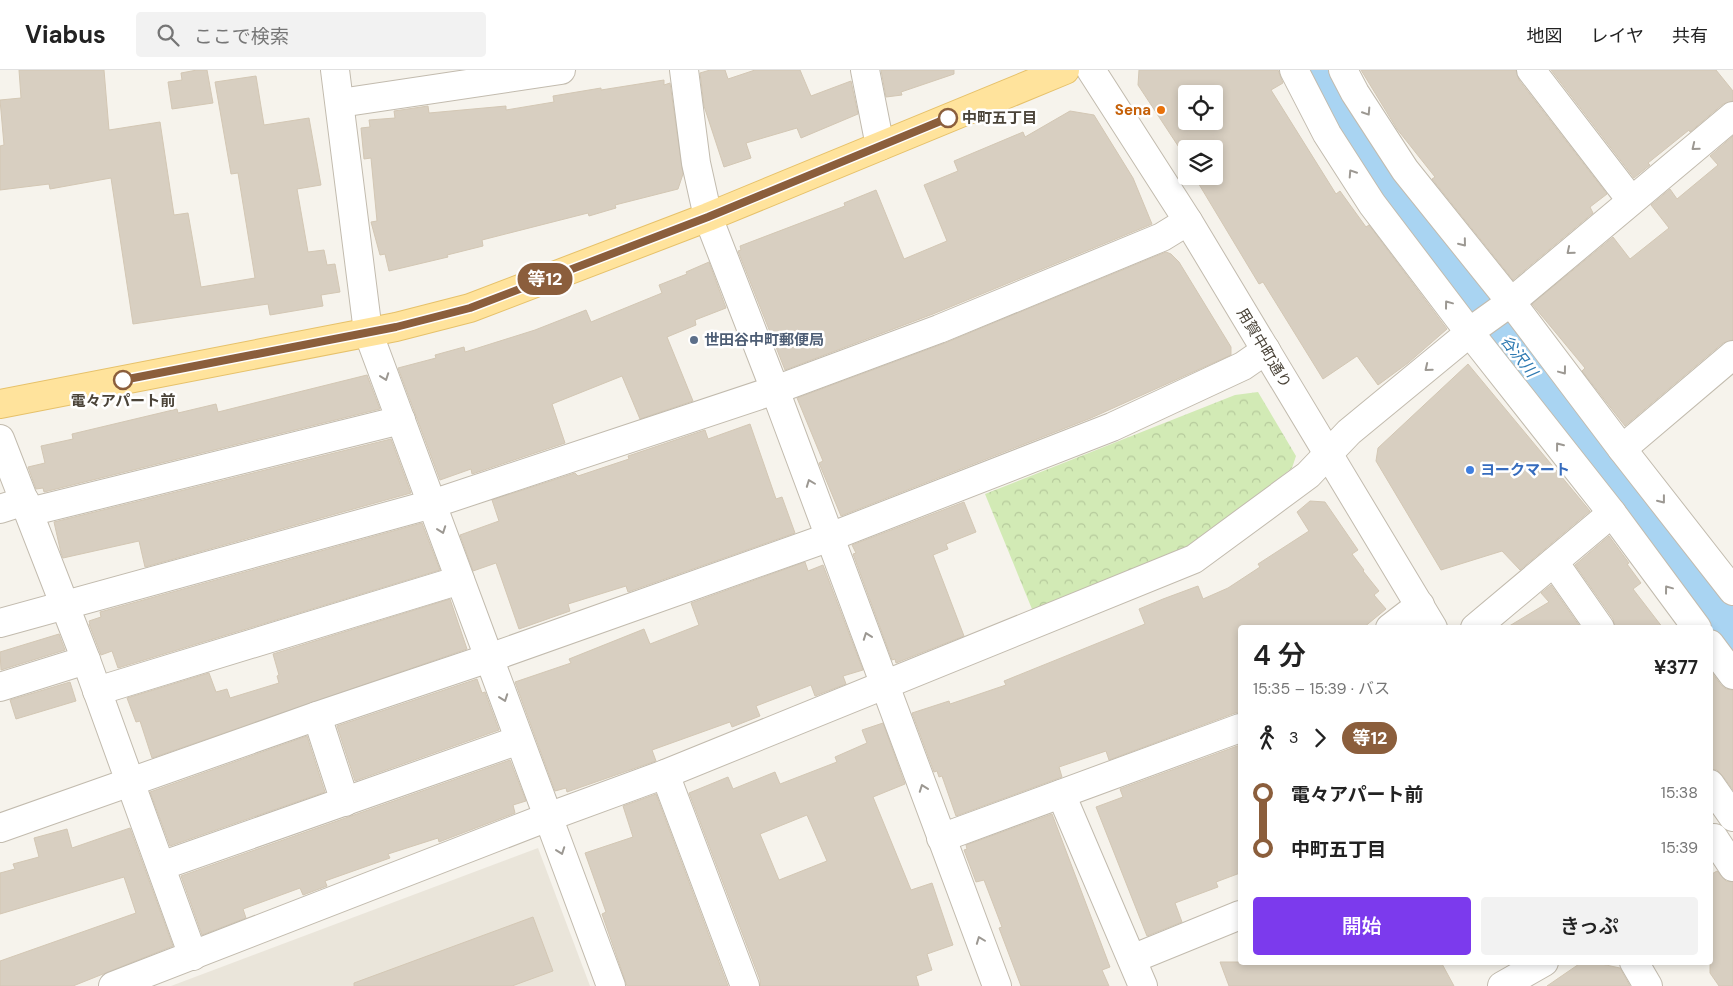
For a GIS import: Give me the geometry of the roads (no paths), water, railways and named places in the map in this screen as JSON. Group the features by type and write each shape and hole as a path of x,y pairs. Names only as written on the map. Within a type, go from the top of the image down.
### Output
{"main road":[{"path":"0,404 396,327 470,308 708,217 1065,70"}],"street":[{"path":"335,70 368,332 611,986"},
{"path":"340,103 561,70"},
{"path":"684,70 696,163 708,217 775,390 997,986"},
{"path":"865,70 880,146"},
{"name":"用賀中町通り","path":"1091,70 1188,221 1431,625"},
{"path":"1294,70 1327,134 1372,204 1475,329 1695,625"},
{"path":"1343,70 1355,93 1405,170 1511,302 1622,449 1731,584"},
{"path":"1537,72 1631,200"},
{"path":"113,986 548,817 665,774 1194,559 1308,475 1349,432 1511,302 1733,116"},
{"path":"0,623 432,504 775,390 957,321 1162,237 1188,221"},
{"path":"0,828 830,537 1112,427 1243,366 1266,350"},
{"path":"1622,449 1733,355"},
{"path":"18,508 401,420"},
{"path":"0,438 18,508 64,604 86,660 193,956"},
{"path":"1478,625 1612,513"},
{"path":"1554,562 1598,625"},
{"path":"97,691 460,580"},
{"path":"1394,625 1420,604"},
{"path":"1713,648 1733,675"},
{"path":"0,687 86,660"},
{"path":"317,716 345,802"},
{"path":"941,838 1238,729"},
{"path":"161,866 519,740"},
{"path":"665,774 745,986"},
{"path":"1713,788 1733,817 1713,839"},
{"path":"1061,794 1143,986"},
{"path":"1713,841 1733,867"},
{"path":"1132,959 1238,916"},
{"path":"1502,986 1539,965"},
{"path":"1636,965 1648,986"}],"waterway":[{"name":"谷沢川","path":"1319,70 1349,123 1472,296 1733,631"}],"place":[{"name":"Sena","path":"1161,110"},
{"name":"中町五丁目","path":"948,118"},
{"name":"世田谷中町郵便局","path":"694,340"},
{"name":"電々アパート前","path":"123,380"},
{"name":"ヨークマート","path":"1470,470"}]}
